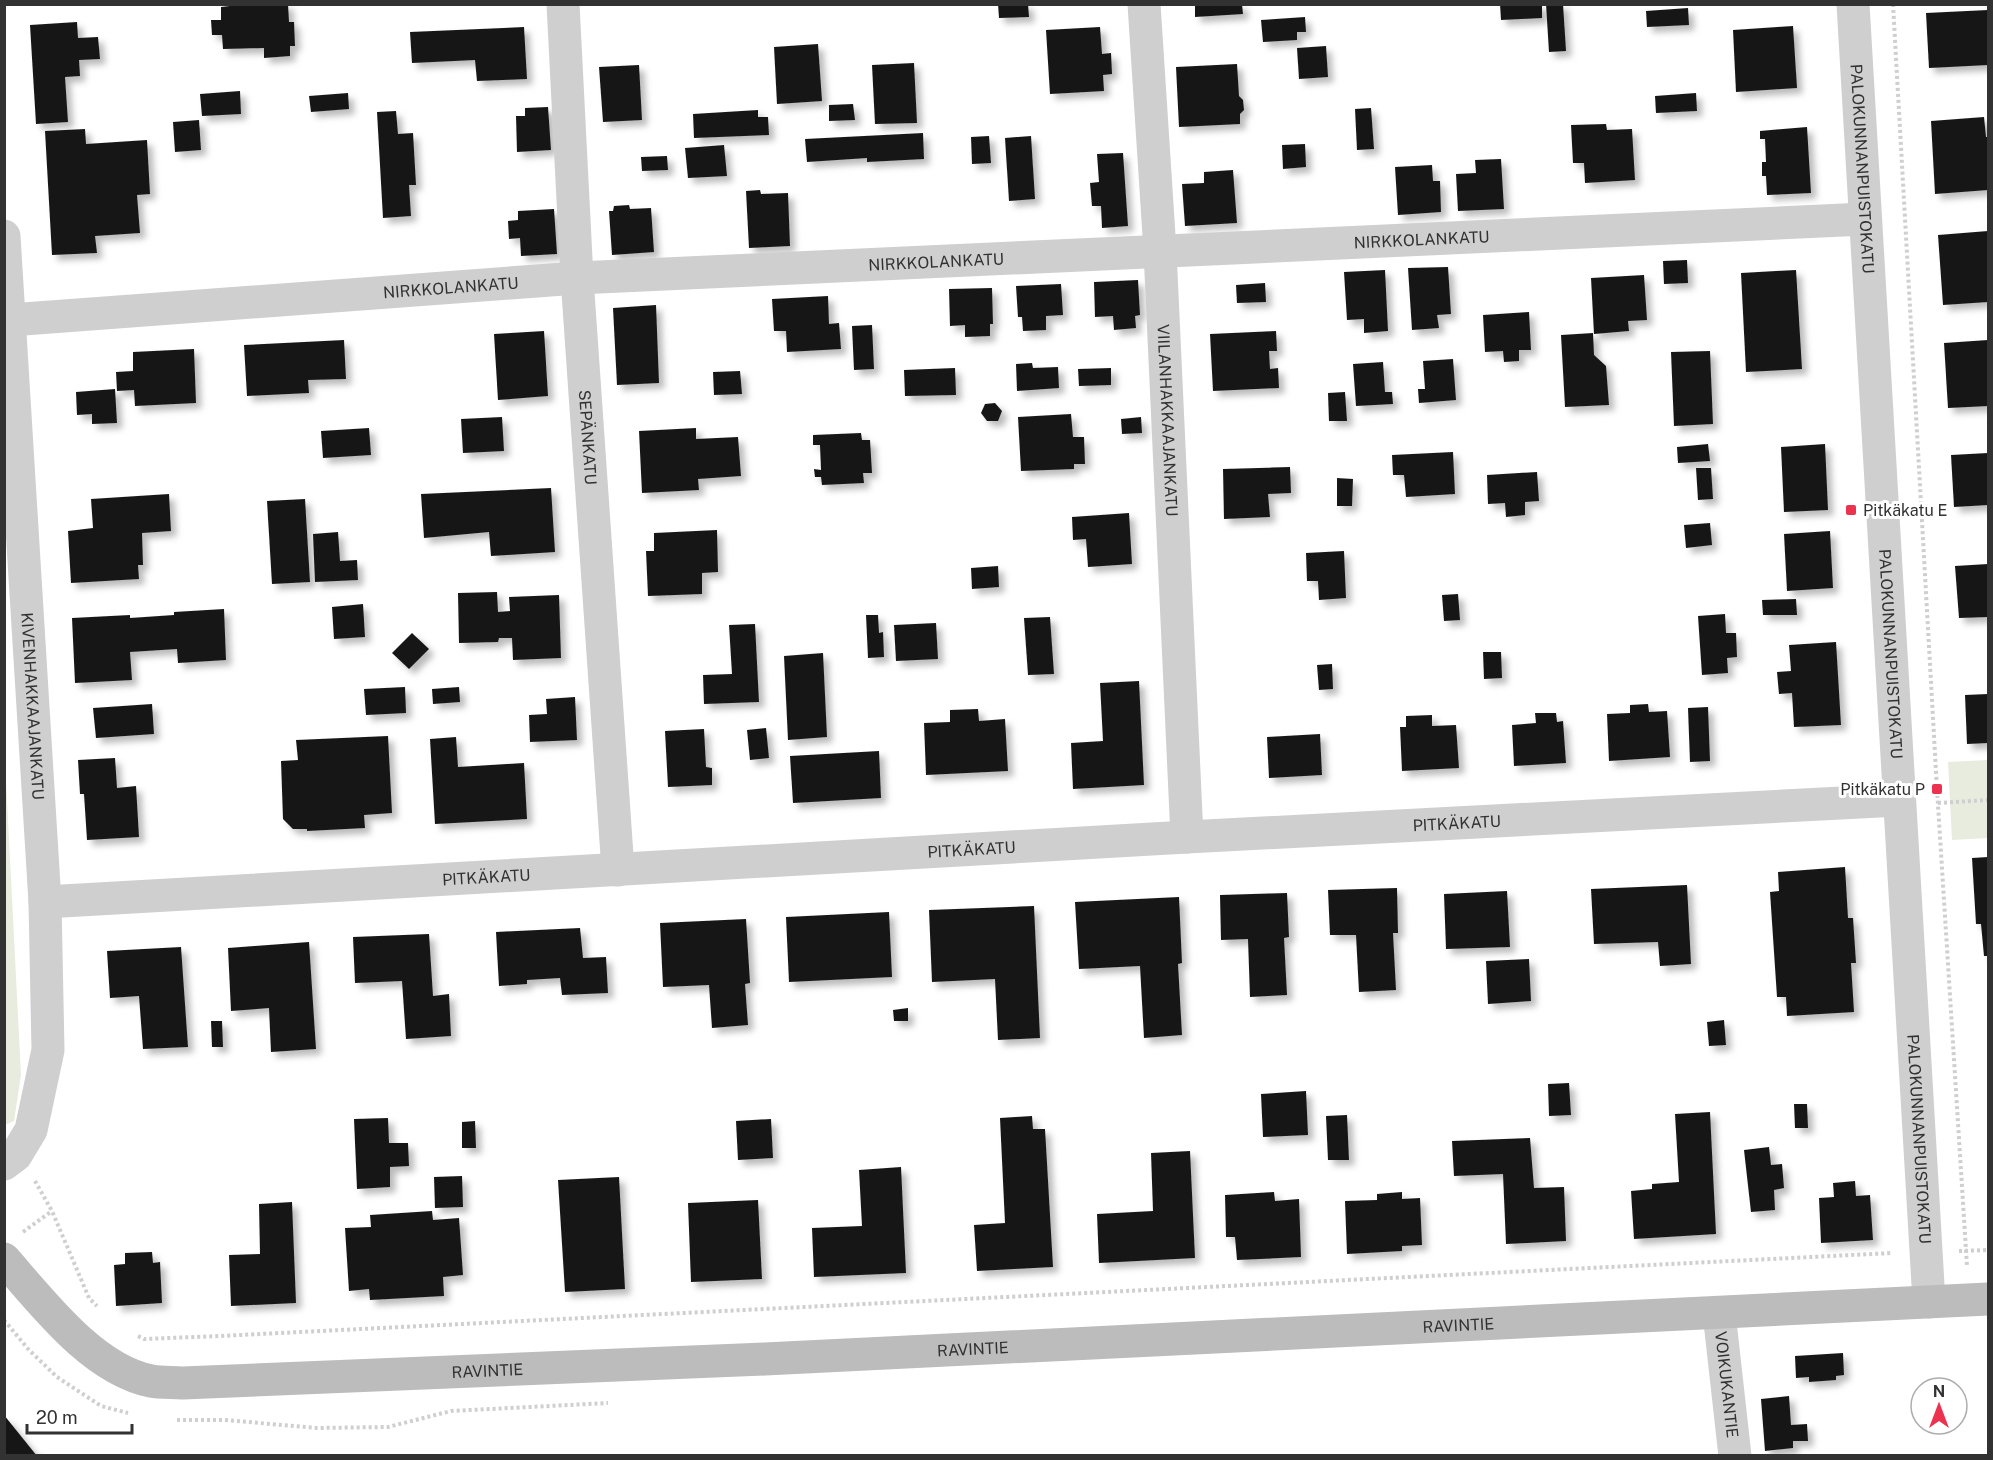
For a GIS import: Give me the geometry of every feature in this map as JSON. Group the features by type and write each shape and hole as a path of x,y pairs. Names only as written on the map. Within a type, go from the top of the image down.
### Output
{"main road":[{"name":"RAVINTIE","path":"9,1249 59,1322 87,1347 127,1372 150,1380 183,1383 776,1359 1979,1299"}],"street":[{"name":"SEPÄNKATU","path":"563,4 577,278 618,870"},
{"name":"VIILANHAKKAAJANKATU","path":"1144,4 1160,251 1187,837"},
{"name":"PALOKUNNANPUISTOKATU","path":"1853,4 1929,1302"},
{"name":"NIRKKOLANKATU","path":"10,320 577,278 1865,219"},
{"name":"KIVENHAKKAAJANKATU","path":"4,236 45,902 48,1050 31,1130 10,1160"},
{"name":"PITKÄKATU","path":"45,902 1187,837 1899,801"},
{"name":"VOIKUKANTIE","path":"1719,1313 1735,1455"}],"path":[{"path":"1893,4 1938,803 1967,1251 1979,1299"},
{"path":"1938,803 1989,800"},
{"path":"10,1160 39,1186 89,1298 102,1312"},
{"path":"9,1249 52,1211"},
{"path":"134,1335 144,1339 232,1335 1927,1251 1989,1250"}],"shaded area":[{"path":"1988,760 1988,838 1952,840 1948,762"},
{"path":"5,761 21,1075 14,1121 5,1125"}],"building":[{"path":"247,4 288,4 289,22 294,22 295,46 290,46 290,56 264,58 264,48 223,49 222,35 212,35 211,20 221,20 221,7"},
{"path":"998,4 1028,4 1029,17 999,18"},
{"path":"1195,4 1242,4 1243,14 1195,17"},
{"path":"1500,4 1542,4 1542,18 1501,20"},
{"path":"1546,4 1563,4 1566,51 1549,52"},
{"path":"1688,8 1689,25 1647,27 1646,11"},
{"path":"1988,10 1988,65 1929,68 1926,13"},
{"path":"1305,17 1306,32 1297,32 1297,40 1263,42 1261,20"},
{"path":"77,22 78,38 98,37 100,59 79,60 80,76 65,77 68,122 36,124 30,25"},
{"path":"1793,26 1797,88 1736,92 1733,30"},
{"path":"524,27 527,79 477,81 475,60 412,63 410,32"},
{"path":"1100,27 1102,54 1111,53 1112,74 1103,75 1104,91 1050,94 1046,30"},
{"path":"818,44 822,101 777,104 774,47"},
{"path":"1326,46 1328,77 1299,79 1297,48"},
{"path":"914,63 917,123 875,124 872,65"},
{"path":"1237,64 1239,96 1243,100 1244,110 1240,114 1240,124 1179,127 1176,67"},
{"path":"639,65 642,120 603,122 599,67"},
{"path":"240,91 241,114 202,116 200,94"},
{"path":"348,93 349,109 311,112 309,96"},
{"path":"1696,93 1697,111 1656,113 1655,96"},
{"path":"853,104 855,120 829,121 829,105"},
{"path":"548,107 551,150 517,152 516,116 525,116 525,108"},
{"path":"1371,108 1374,149 1357,150 1355,109"},
{"path":"758,110 758,117 768,117 769,135 694,138 693,114"},
{"path":"396,111 398,134 413,133 416,185 409,185 411,216 383,218 377,112"},
{"path":"1984,117 1986,137 1988,137 1988,190 1935,194 1931,121"},
{"path":"199,120 201,150 175,152 173,122"},
{"path":"1606,124 1607,130 1632,129 1635,180 1585,183 1584,163 1573,163 1571,125"},
{"path":"1807,127 1811,193 1767,195 1766,176 1762,176 1762,162 1766,162 1765,139 1760,139 1760,131"},
{"path":"85,129 86,144 147,140 150,194 137,195 140,233 95,236 97,253 52,255 45,131"},
{"path":"923,133 924,159 867,162 867,158 807,162 805,139"},
{"path":"989,136 991,163 972,164 971,137"},
{"path":"1031,136 1035,199 1009,201 1005,138"},
{"path":"1305,144 1306,167 1283,169 1282,145"},
{"path":"724,145 727,176 688,178 685,148"},
{"path":"1123,153 1128,226 1102,228 1101,206 1092,206 1090,183 1099,182 1097,154"},
{"path":"667,156 668,170 642,171 641,157"},
{"path":"1501,159 1504,209 1458,211 1456,174 1476,173 1475,160"},
{"path":"1432,165 1433,181 1440,181 1441,212 1398,215 1395,167"},
{"path":"1233,170 1237,223 1185,226 1182,184 1204,183 1204,172"},
{"path":"760,190 761,194 788,193 790,246 749,248 746,191"},
{"path":"629,205 630,209 651,208 654,252 612,255 609,211 613,211 614,206"},
{"path":"554,209 557,254 521,256 520,238 509,239 508,221 518,220 518,211"},
{"path":"1988,231 1988,302 1943,305 1938,235"},
{"path":"1687,260 1688,283 1664,284 1663,261"},
{"path":"1448,267 1451,314 1437,315 1439,328 1412,330 1408,268"},
{"path":"1385,270 1388,331 1364,333 1364,319 1347,320 1344,272"},
{"path":"1796,270 1802,369 1746,372 1741,273"},
{"path":"1644,275 1647,320 1628,321 1629,331 1594,334 1591,278"},
{"path":"1138,280 1140,315 1135,316 1136,328 1114,330 1113,316 1095,317 1094,282"},
{"path":"1265,283 1266,302 1237,303 1236,285"},
{"path":"1061,284 1063,315 1046,316 1046,330 1023,331 1022,317 1018,317 1016,286"},
{"path":"992,288 993,324 990,324 990,336 965,337 965,325 950,326 949,289"},
{"path":"828,296 829,324 839,323 841,349 787,352 786,331 774,331 772,299"},
{"path":"656,305 659,383 617,385 613,308"},
{"path":"1529,312 1531,350 1519,350 1519,361 1504,362 1503,351 1485,352 1483,315"},
{"path":"872,325 874,369 854,370 852,326"},
{"path":"544,331 548,396 498,400 494,334"},
{"path":"1276,331 1277,351 1269,351 1270,369 1278,368 1279,388 1213,391 1210,334"},
{"path":"1593,333 1594,355 1606,366 1609,405 1565,407 1561,335"},
{"path":"344,340 346,379 308,380 309,393 247,396 244,345"},
{"path":"1988,340 1988,406 1948,408 1944,343"},
{"path":"194,349 196,403 135,406 134,390 117,391 116,372 133,371 133,352"},
{"path":"1710,351 1713,424 1674,426 1671,352"},
{"path":"1453,359 1456,400 1419,403 1418,389 1425,389 1423,361"},
{"path":"1383,362 1385,392 1392,392 1393,404 1356,406 1353,364"},
{"path":"1032,363 1033,368 1058,367 1059,388 1017,391 1016,364"},
{"path":"955,368 956,395 905,396 904,370"},
{"path":"1111,368 1111,385 1079,386 1078,369"},
{"path":"740,371 742,394 714,395 713,372"},
{"path":"115,389 117,423 92,424 92,414 77,415 76,392"},
{"path":"1345,392 1347,421 1329,421 1328,393"},
{"path":"995,403 1002,411 998,421 987,421 981,413 985,404"},
{"path":"1071,414 1073,437 1084,437 1085,464 1074,464 1074,469 1021,471 1018,417"},
{"path":"502,417 504,451 463,453 461,419"},
{"path":"1141,417 1142,433 1122,434 1121,419"},
{"path":"369,428 371,455 323,458 321,431"},
{"path":"696,428 696,439 738,437 741,476 698,479 699,490 642,493 639,431"},
{"path":"861,433 862,440 870,440 872,473 863,473 864,483 822,485 821,477 815,477 814,469 821,470 820,445 813,445 813,435"},
{"path":"1708,444 1710,461 1678,463 1677,447"},
{"path":"1825,444 1828,510 1784,512 1781,447"},
{"path":"1453,452 1455,494 1406,497 1404,475 1393,475 1392,455"},
{"path":"1988,453 1988,505 1954,507 1951,455"},
{"path":"1290,467 1291,493 1268,494 1270,517 1224,519 1223,469"},
{"path":"1696,468 1711,468 1713,499 1698,500"},
{"path":"1537,472 1539,501 1525,502 1525,515 1506,517 1505,503 1488,504 1487,475"},
{"path":"1337,478 1353,479 1352,506 1337,506"},
{"path":"551,488 555,552 491,556 489,532 424,538 421,494"},
{"path":"169,494 171,531 142,533 143,565 138,565 139,579 71,583 68,531 93,528 91,499"},
{"path":"305,499 310,582 272,584 267,501"},
{"path":"1129,513 1132,564 1088,567 1086,539 1073,540 1072,517"},
{"path":"1710,523 1712,545 1686,548 1684,525"},
{"path":"717,530 718,572 702,573 702,594 648,596 646,551 654,551 654,533"},
{"path":"1830,531 1833,588 1787,591 1784,534"},
{"path":"338,532 340,561 357,560 358,580 315,582 313,534"},
{"path":"1344,551 1346,598 1319,600 1318,581 1307,581 1306,553"},
{"path":"1988,564 1988,617 1959,618 1955,566"},
{"path":"998,566 999,587 972,589 971,568"},
{"path":"497,592 498,612 510,611 509,597 559,595 561,658 513,660 512,638 499,638 498,642 459,643 458,593"},
{"path":"1458,594 1460,620 1444,621 1442,595"},
{"path":"1796,599 1797,615 1763,615 1762,600"},
{"path":"363,604 365,637 334,639 332,607"},
{"path":"224,609 226,660 178,663 177,649 130,652 132,680 75,683 72,618 130,615 130,618"},
{"path":"1725,614 1726,633 1736,633 1737,657 1727,658 1728,673 1702,675 1698,616"},
{"path":"866,615 878,615 879,633 883,632 884,657 868,658"},
{"path":"1050,617 1054,674 1028,675 1024,618"},
{"path":"936,623 938,659 896,661 894,625"},
{"path":"755,624 759,702 704,704 703,675 732,674 729,625"},
{"path":"412,633 429,649 409,669 392,653"},
{"path":"1836,642 1841,725 1794,727 1792,693 1779,694 1777,672 1791,671 1789,645"},
{"path":"1483,652 1501,652 1502,678 1484,679"},
{"path":"823,653 827,737 788,740 784,656"},
{"path":"1332,664 1333,689 1319,690 1317,665"},
{"path":"1139,681 1144,785 1073,789 1071,743 1103,741 1100,683"},
{"path":"405,687 406,713 366,715 364,689"},
{"path":"459,687 460,702 433,704 432,689"},
{"path":"1988,694 1988,743 1967,744 1965,695"},
{"path":"575,697 577,740 530,742 529,715 547,714 546,699"},
{"path":"152,704 154,734 96,738 93,708"},
{"path":"1648,704 1649,712 1667,711 1670,757 1609,761 1607,714 1630,713 1630,705"},
{"path":"1708,707 1710,761 1690,762 1688,708"},
{"path":"978,709 979,721 1005,719 1008,771 926,775 924,723 950,722 950,710"},
{"path":"1535,713 1556,713 1557,722 1563,721 1566,763 1514,766 1512,725 1536,723"},
{"path":"1432,715 1432,726 1456,725 1459,768 1402,771 1400,727 1406,727 1406,716"},
{"path":"766,728 769,758 750,760 747,730"},
{"path":"704,729 706,767 712,768 712,785 668,787 665,731"},
{"path":"1320,734 1322,775 1269,778 1267,737"},
{"path":"388,736 392,813 364,815 365,828 307,831 307,829 293,829 283,819 281,761 298,760 296,740"},
{"path":"456,737 458,767 524,763 527,819 435,824 430,739"},
{"path":"879,751 881,798 793,803 790,756"},
{"path":"115,758 117,788 136,786 139,837 87,840 84,794 80,794 78,760"},
{"path":"1988,857 1988,956 1984,956 1981,924 1976,924 1972,858"},
{"path":"1845,867 1848,918 1853,918 1856,963 1851,963 1854,1012 1787,1016 1786,997 1777,997 1770,892 1779,891 1778,872"},
{"path":"1687,885 1691,964 1660,966 1658,942 1594,944 1591,889"},
{"path":"1397,888 1398,933 1393,933 1396,990 1359,992 1356,935 1330,935 1328,890"},
{"path":"1507,891 1510,947 1446,949 1444,894"},
{"path":"1287,893 1289,937 1284,938 1287,995 1250,997 1248,939 1221,940 1220,895"},
{"path":"1179,897 1182,963 1178,964 1182,1035 1144,1038 1140,966 1079,969 1075,902"},
{"path":"1034,906 1040,1038 998,1040 995,979 932,982 929,910"},
{"path":"889,912 892,977 789,982 786,917"},
{"path":"746,919 750,983 745,984 748,1025 712,1028 709,985 663,987 660,923"},
{"path":"580,928 583,958 606,957 608,993 562,995 560,978 527,980 527,984 499,986 496,932"},
{"path":"429,934 433,996 449,994 451,1036 406,1039 402,981 355,983 353,937"},
{"path":"309,942 316,1049 271,1052 269,1008 231,1011 228,948"},
{"path":"181,947 188,1047 143,1049 139,996 110,998 107,951"},
{"path":"1529,959 1531,1001 1488,1004 1486,961"},
{"path":"908,1008 908,1021 894,1021 893,1010"},
{"path":"1724,1020 1726,1045 1709,1046 1707,1022"},
{"path":"211,1021 222,1021 223,1047 212,1047"},
{"path":"1569,1083 1571,1115 1549,1116 1548,1084"},
{"path":"1306,1091 1308,1135 1263,1137 1261,1094"},
{"path":"1794,1104 1807,1104 1808,1128 1795,1128"},
{"path":"1710,1112 1716,1234 1634,1239 1631,1191 1652,1189 1652,1184 1679,1182 1675,1114"},
{"path":"1347,1115 1349,1160 1328,1160 1326,1116"},
{"path":"1032,1116 1033,1129 1045,1129 1053,1267 977,1271 974,1225 1005,1223 1000,1118"},
{"path":"388,1118 389,1143 408,1143 409,1166 390,1167 390,1187 357,1189 354,1119"},
{"path":"771,1119 773,1158 738,1160 736,1121"},
{"path":"475,1121 476,1148 462,1148 462,1122"},
{"path":"1530,1138 1534,1188 1564,1187 1566,1241 1506,1244 1503,1174 1454,1176 1452,1141"},
{"path":"1769,1147 1771,1165 1782,1164 1784,1188 1774,1190 1775,1210 1751,1212 1744,1150"},
{"path":"1190,1151 1195,1258 1099,1263 1097,1214 1153,1211 1151,1153"},
{"path":"901,1167 906,1273 814,1277 812,1228 862,1226 859,1170"},
{"path":"462,1176 463,1207 435,1208 434,1177"},
{"path":"619,1177 625,1289 565,1292 558,1180"},
{"path":"1855,1181 1856,1196 1870,1195 1873,1240 1821,1243 1819,1198 1834,1197 1833,1183"},
{"path":"1274,1192 1275,1201 1299,1199 1301,1257 1237,1260 1235,1237 1226,1237 1225,1195"},
{"path":"1402,1192 1402,1199 1420,1198 1422,1245 1402,1246 1402,1251 1347,1254 1345,1201 1377,1200 1377,1194"},
{"path":"758,1200 762,1279 691,1282 688,1203"},
{"path":"292,1202 296,1303 231,1306 229,1255 260,1254 259,1204"},
{"path":"432,1211 433,1220 459,1218 463,1275 443,1277 444,1296 370,1300 369,1289 349,1291 345,1228 371,1227 370,1215"},
{"path":"152,1252 153,1263 160,1262 162,1303 116,1306 114,1265 125,1264 125,1253"},
{"path":"1843,1353 1844,1375 1836,1376 1836,1380 1809,1382 1809,1377 1796,1378 1795,1356"},
{"path":"1789,1396 1791,1425 1807,1424 1808,1441 1793,1441 1793,1448 1765,1451 1761,1399"},
{"path":"4,1415 37,1456 4,1456"}],"place":[{"name":"Pitkäkatu E","path":"1851,510"},
{"name":"Pitkäkatu P","path":"1937,789"}]}
